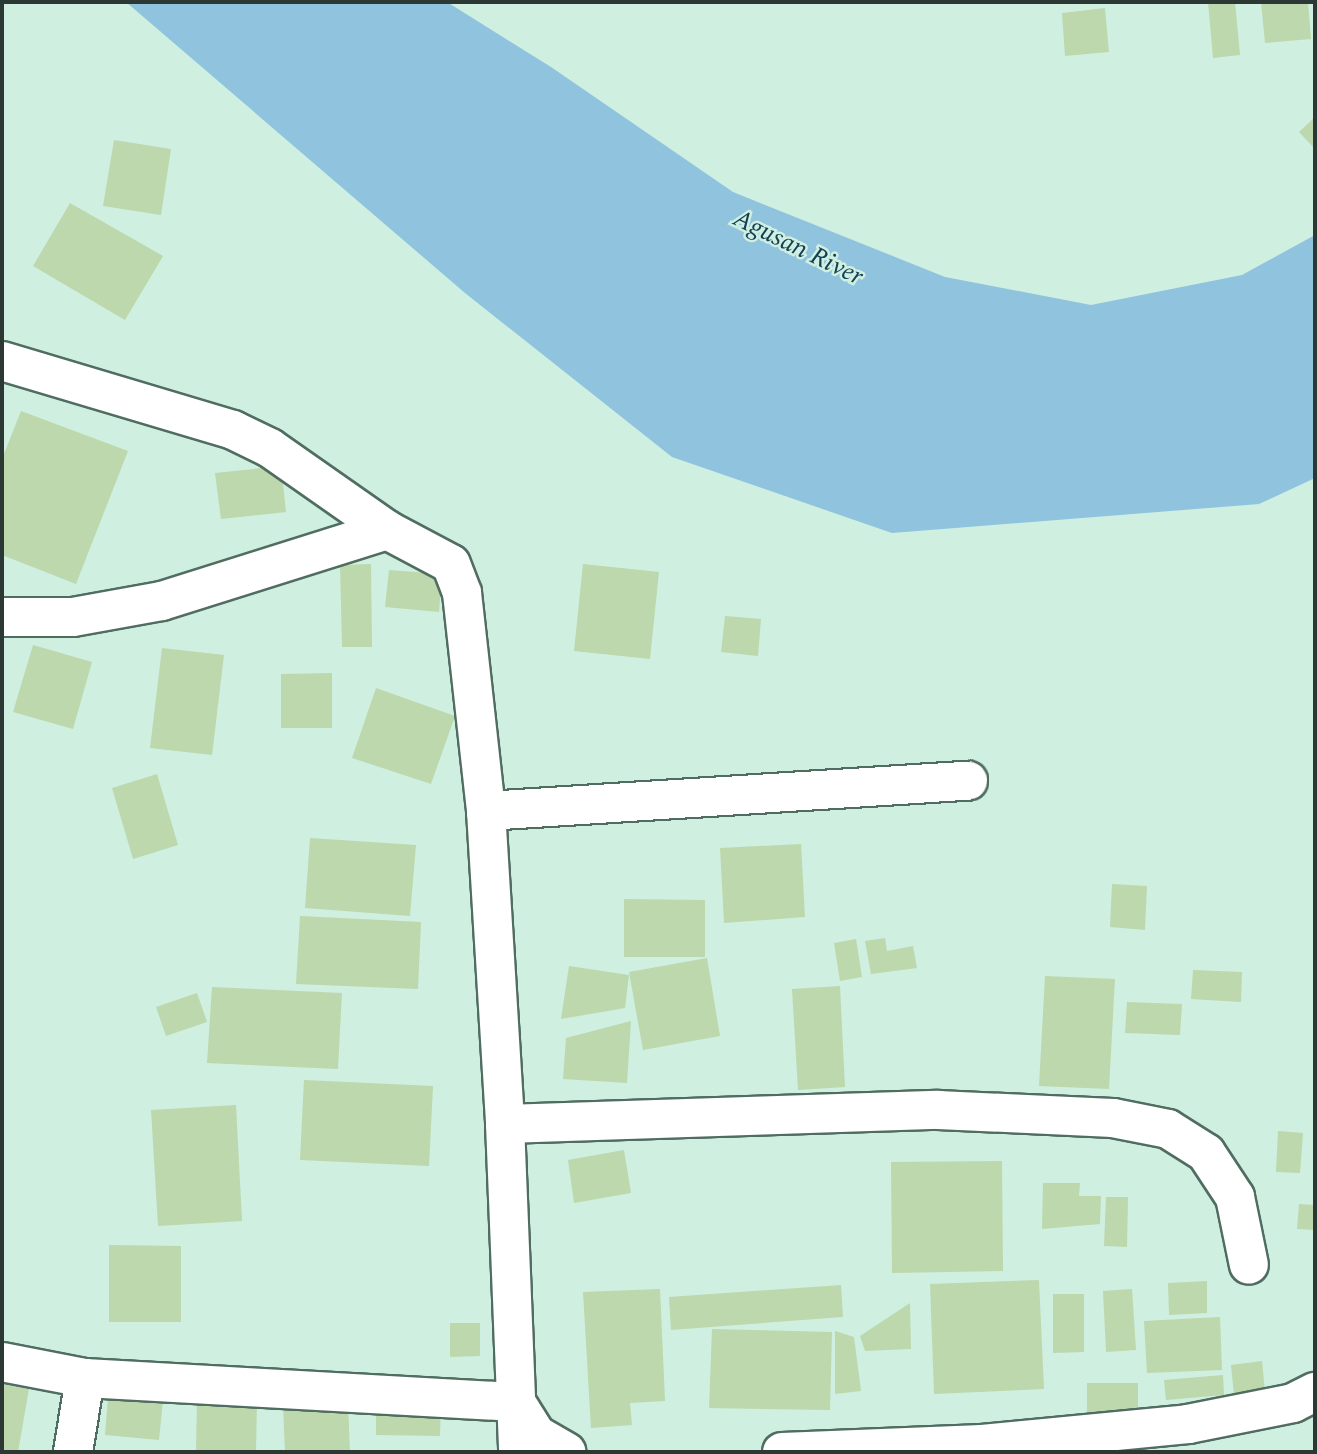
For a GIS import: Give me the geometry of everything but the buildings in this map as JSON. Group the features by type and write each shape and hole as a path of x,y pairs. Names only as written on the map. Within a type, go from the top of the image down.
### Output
{"street":[{"path":"2,361 233,430 270,448 387,530 451,564 462,593 486,811 505,1125 518,1452"},
{"path":"2,617 73,617 162,601 387,530"},
{"path":"486,811 968,781"},
{"path":"505,1125 938,1110 1113,1118 1157,1126 1206,1153 1235,1197 1250,1265"},
{"path":"2,1362 85,1378 516,1402"},
{"path":"73,1452 85,1378"},
{"path":"782,1452 982,1444 1188,1424 1293,1403 1315,1392"},
{"path":"516,1402 537,1435 566,1452"}],"water":[{"name":"Agusan River","path":"126,2 447,2 551,67 733,192 945,277 1091,305 1242,275 1315,235 1315,478 1259,504 892,533 672,457 465,293"}]}
